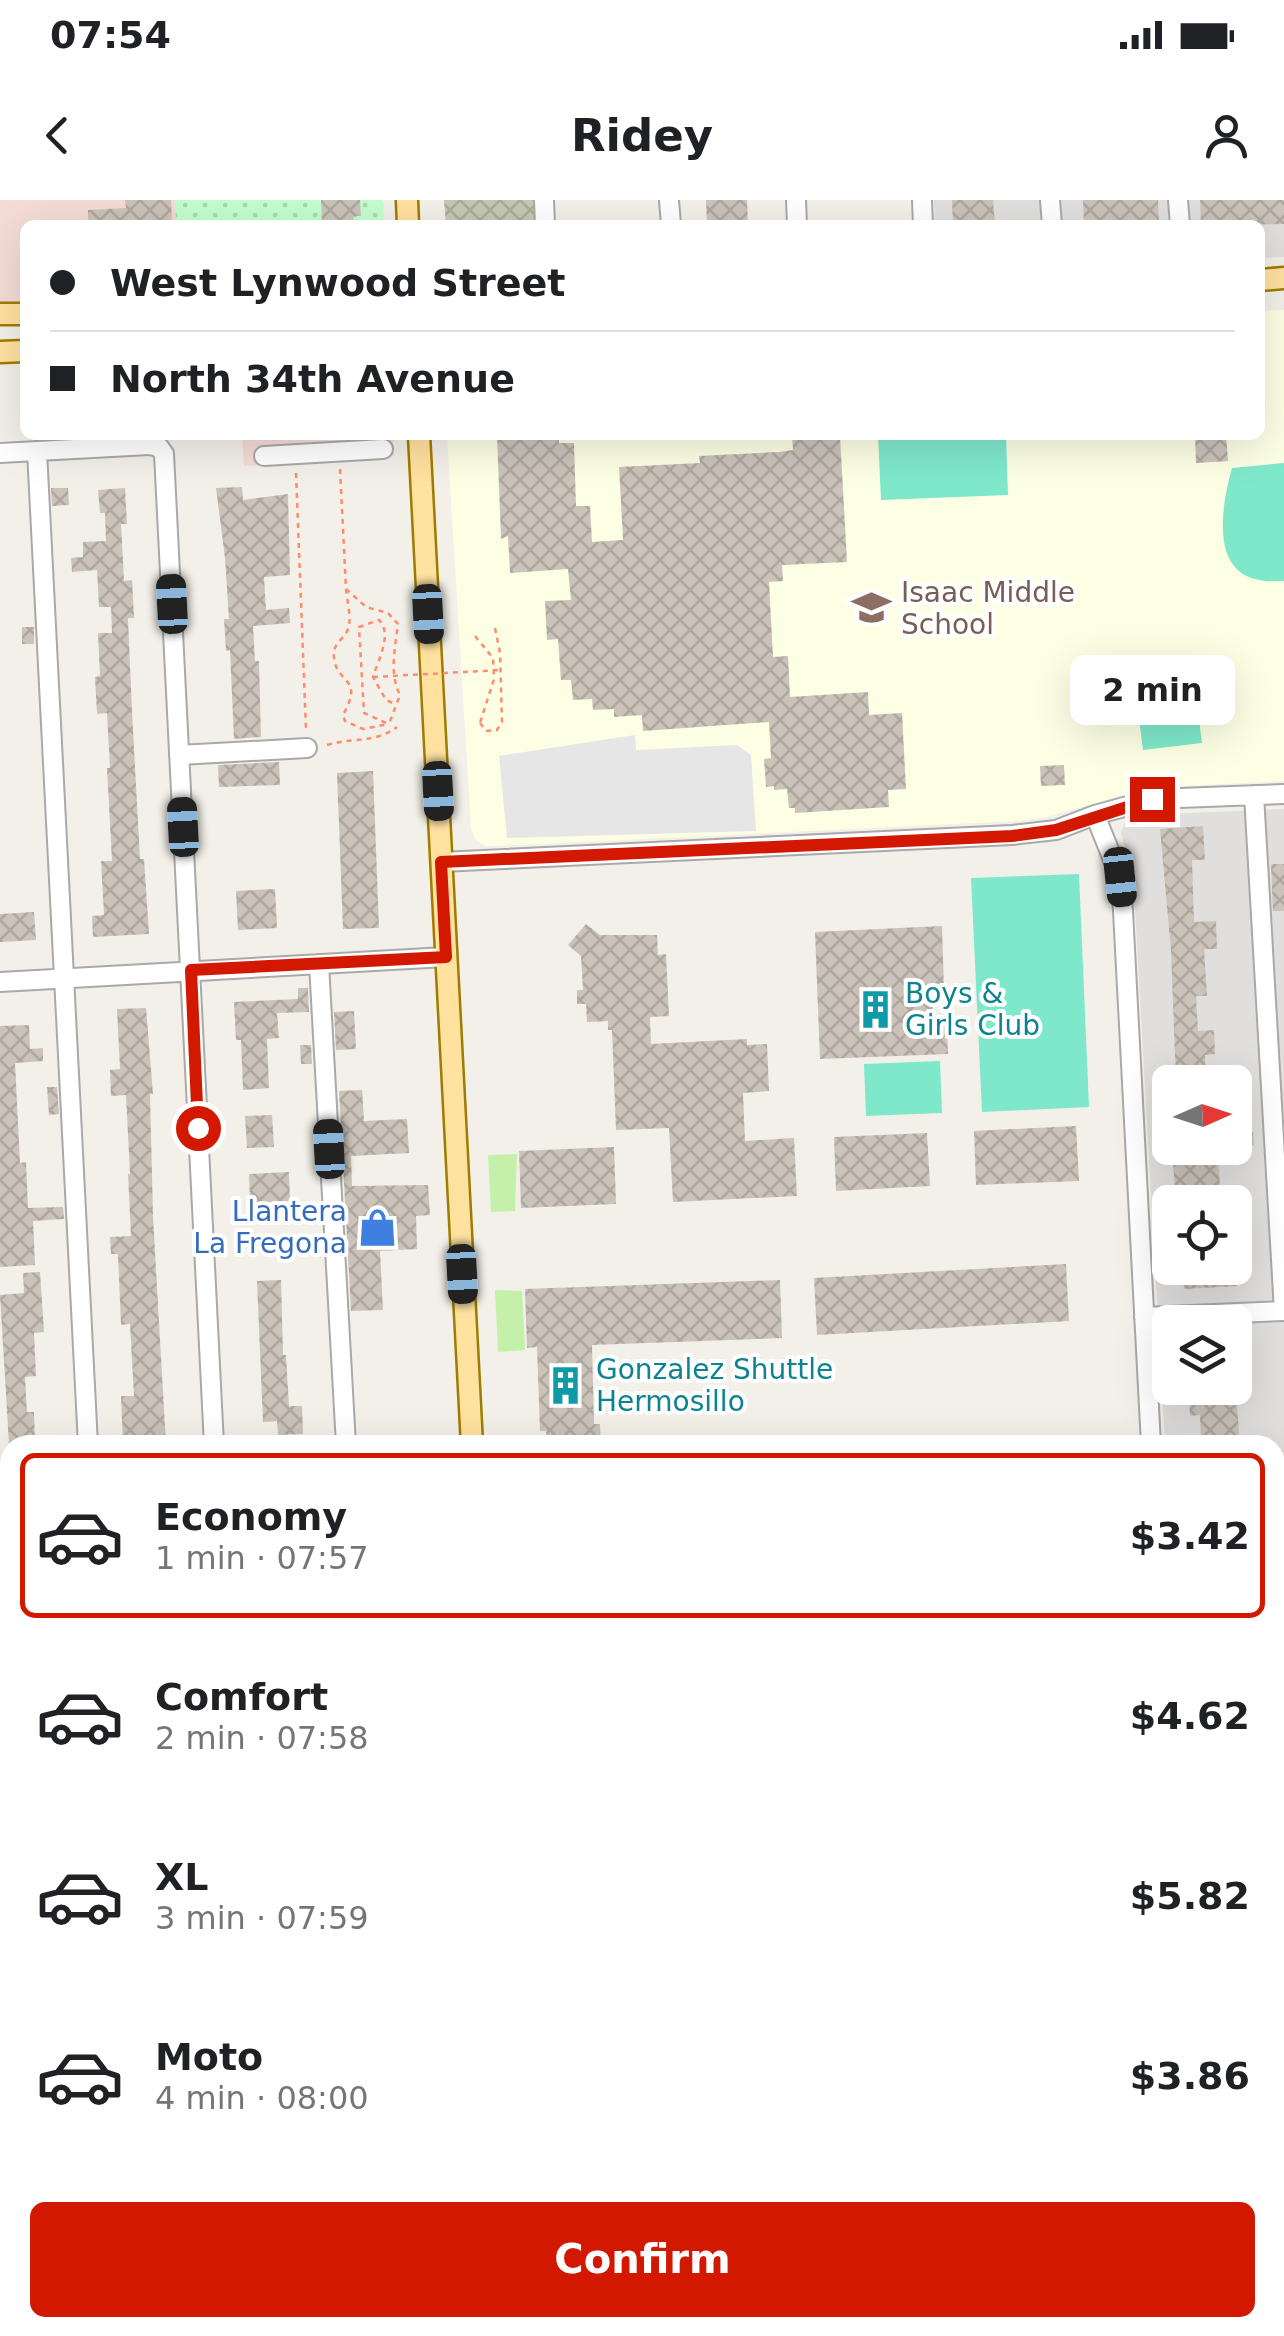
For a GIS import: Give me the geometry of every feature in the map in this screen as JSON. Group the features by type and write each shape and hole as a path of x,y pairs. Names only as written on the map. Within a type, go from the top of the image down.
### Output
{"main road":[{"path":"419,440 471,1435"}],"street":[{"path":"0,453 149,445 159,447 164,454 214,1435"},
{"path":"264,456 383,449"},
{"path":"37,451 87,1435"},
{"path":"179,755 306,748"},
{"path":"441,862 1012,836 1056,830 1152,799 1284,794"},
{"path":"1144,1317 1284,1310 1254,795"},
{"path":"1095,815 1120,877 1123,910 1150,1435"},
{"path":"0,982 446,957"},
{"path":"319,964 345,1435"}],"path":[{"path":"340,468 349,628 334,652 334,661 350,684 351,701 344,721 364,728 390,724"},
{"path":"296,471 306,748 342,740 374,740 397,727"},
{"path":"346,589 366,607 388,614 398,624 393,660 394,685 400,695 390,724"},
{"path":"390,724 364,713 358,627 380,620 385,625 373,677 386,700 396,705"},
{"path":"475,636 494,658 494,679 480,722 486,731 497,730 502,722 500,654 494,623"},
{"path":"373,677 500,670"}],"shaded area":[{"path":"0,200 176,200 177,220 20,220 20,304 0,304"},
{"path":"444,200 535,200 536,220 446,220"},
{"path":"934,200 1284,200 1284,257 1265,258 1265,220 935,220"},
{"name":"Isaac Middle School","path":"1284,310 1284,781 1147,788 1020,821 498,846 486,846 475,839 471,829 447,440 1265,440 1265,311"},
{"path":"242,440 393,440 394,456 244,466"},
{"path":"635,735 636,750 737,745 751,755 756,831 507,838 499,756"},
{"path":"1284,809 1284,1435 1164,1435 1163,1405 1252,1405 1252,1305 1157,1305 1156,1285 1252,1285 1252,1185 1152,1185 1152,1213 1132,872 1121,834 1124,824 1141,815"}],"green space":[{"path":"175,200 383,200 384,220 176,220"},
{"path":"878,440 1006,440 1008,495 881,500"},
{"path":"1284,463 1284,581 1262,581 1243,574 1232,563 1223,533 1225,498 1232,468"},
{"path":"1195,688 1202,743 1143,750 1136,695"},
{"path":"1079,874 1089,1107 982,1112 971,878"},
{"path":"940,1061 942,1113 866,1116 864,1064"},
{"path":"517,1154 515,1211 491,1212 488,1155"},
{"path":"495,1290 522,1291 525,1350 498,1352"}],"building":[{"path":"125,200 171,200 172,220 88,220 88,210 126,208"},
{"path":"321,200 360,200 361,216 353,216 353,220 322,220"},
{"path":"706,200 747,200 748,220 707,220"},
{"path":"952,200 993,200 995,220 953,220"},
{"path":"1083,200 1158,200 1159,220 1084,220"},
{"path":"1200,200 1284,200 1284,224 1265,224 1265,220 1201,220"},
{"path":"497,440 574,443 576,506 590,506 592,542 623,540 619,467 700,463 699,456 793,450 792,440 840,440 847,562 782,565 783,581 769,582 773,657 788,656 790,697 868,692 869,715 902,713 906,789 888,790 889,807 795,813 795,808 789,808 787,789 766,787 764,759 771,758 769,722 643,731 642,715 614,717 614,709 593,710 592,699 573,700 571,680 561,680 558,639 547,640 545,601 571,600 568,569 510,573 508,536 501,539"},
{"path":"1195,440 1226,440 1228,461 1196,463"},
{"path":"242,487 243,500 288,494 290,575 264,577 266,610 289,608 290,623 253,626 255,661 259,661 261,737 234,739 230,650 226,651 224,619 229,619 225,558 216,488"},
{"path":"51,488 68,488 69,505 52,506"},
{"path":"125,488 127,524 121,524 124,581 132,580 134,618 128,618 132,712 140,859 144,859 149,934 93,937 92,916 104,915 101,861 112,861 107,713 97,714 95,677 100,676 98,633 112,633 111,607 99,607 97,570 72,572 71,558 83,557 83,542 106,541 105,513 100,513 98,490"},
{"path":"22,627 34,627 34,644 22,644"},
{"path":"279,762 280,785 219,787 218,765"},
{"path":"1064,765 1065,785 1041,786 1040,766"},
{"path":"373,771 379,928 343,929 337,773"},
{"path":"1203,826 1205,860 1192,860 1194,922 1216,921 1217,949 1204,949 1207,996 1196,996 1198,1031 1214,1030 1215,1054 1205,1055 1205,1065 1175,1065 1171,951 1160,829"},
{"path":"1271,864 1284,864 1284,911 1273,911"},
{"path":"275,889 277,928 238,930 236,891"},
{"path":"34,912 36,940 0,942 0,914"},
{"path":"586,924 600,935 657,935 658,955 666,954 669,1016 650,1017 651,1044 747,1039 747,1045 767,1044 769,1091 743,1093 745,1141 794,1138 797,1196 673,1202 669,1128 616,1130 612,1030 608,1030 608,1021 587,1022 586,1004 577,1004 577,990 583,990 581,956 568,945"},
{"name":"Boys & Girls Club","path":"942,926 944,992 932,993 933,1026 947,1026 948,1054 820,1059 815,932"},
{"path":"298,988 308,988 309,1012 277,1013 279,1038 267,1039 269,1088 243,1090 241,1040 236,1040 234,1002 298,999"},
{"path":"146,1008 153,1094 153,1217 165,1435 123,1435 121,1396 134,1396 130,1324 121,1325 118,1254 111,1254 110,1237 131,1236 126,1095 111,1096 110,1070 120,1069 117,1009"},
{"path":"354,1011 356,1049 336,1050 334,1012"},
{"path":"29,1025 30,1049 43,1048 43,1061 15,1063 20,1163 26,1162 28,1208 63,1207 64,1219 33,1221 35,1265 0,1267 0,1026"},
{"path":"300,1045 311,1045 312,1064 301,1064"},
{"path":"47,1087 57,1087 59,1114 49,1115"},
{"name":"Llantera La Fregona","path":"362,1090 364,1121 407,1119 409,1153 351,1156 352,1186 428,1185 430,1215 416,1216 417,1249 380,1251 383,1310 351,1311 339,1091"},
{"path":"272,1115 274,1147 247,1148 245,1116"},
{"path":"1076,1126 1079,1181 976,1185 974,1131"},
{"path":"927,1133 930,1186 836,1191 834,1137"},
{"path":"614,1147 616,1204 521,1208 519,1151"},
{"path":"1173,1165 1218,1165 1220,1185 1175,1185"},
{"path":"289,1172 290,1201 250,1203 249,1174"},
{"path":"1066,1264 1069,1321 817,1335 814,1278"},
{"path":"40,1272 44,1332 34,1333 36,1376 25,1377 27,1412 34,1412 35,1435 8,1435 0,1295 24,1293 23,1273"},
{"path":"281,1280 289,1406 302,1406 303,1434 278,1435 277,1421 263,1422 257,1281"},
{"path":"780,1280 782,1338 592,1345 594,1424 600,1424 601,1435 546,1435 546,1431 540,1431 537,1347 527,1348 525,1289"},
{"path":"1184,1285 1237,1285 1237,1286 1184,1289"},
{"path":"1189,1405 1237,1405 1239,1435 1201,1435 1200,1415 1190,1416"}],"place":[{"name":"Isaac Middle School","path":"871,608"},
{"name":"Boys & Girls Club","path":"875,1009"},
{"name":"Llantera La Fregona","path":"377,1227"},
{"name":"Gonzalez Shuttle Hermosillo","path":"566,1385"}],"route":[{"path":"198,1128 191,970 446,957 441,862 1012,836 1056,830 1152,799"}]}
